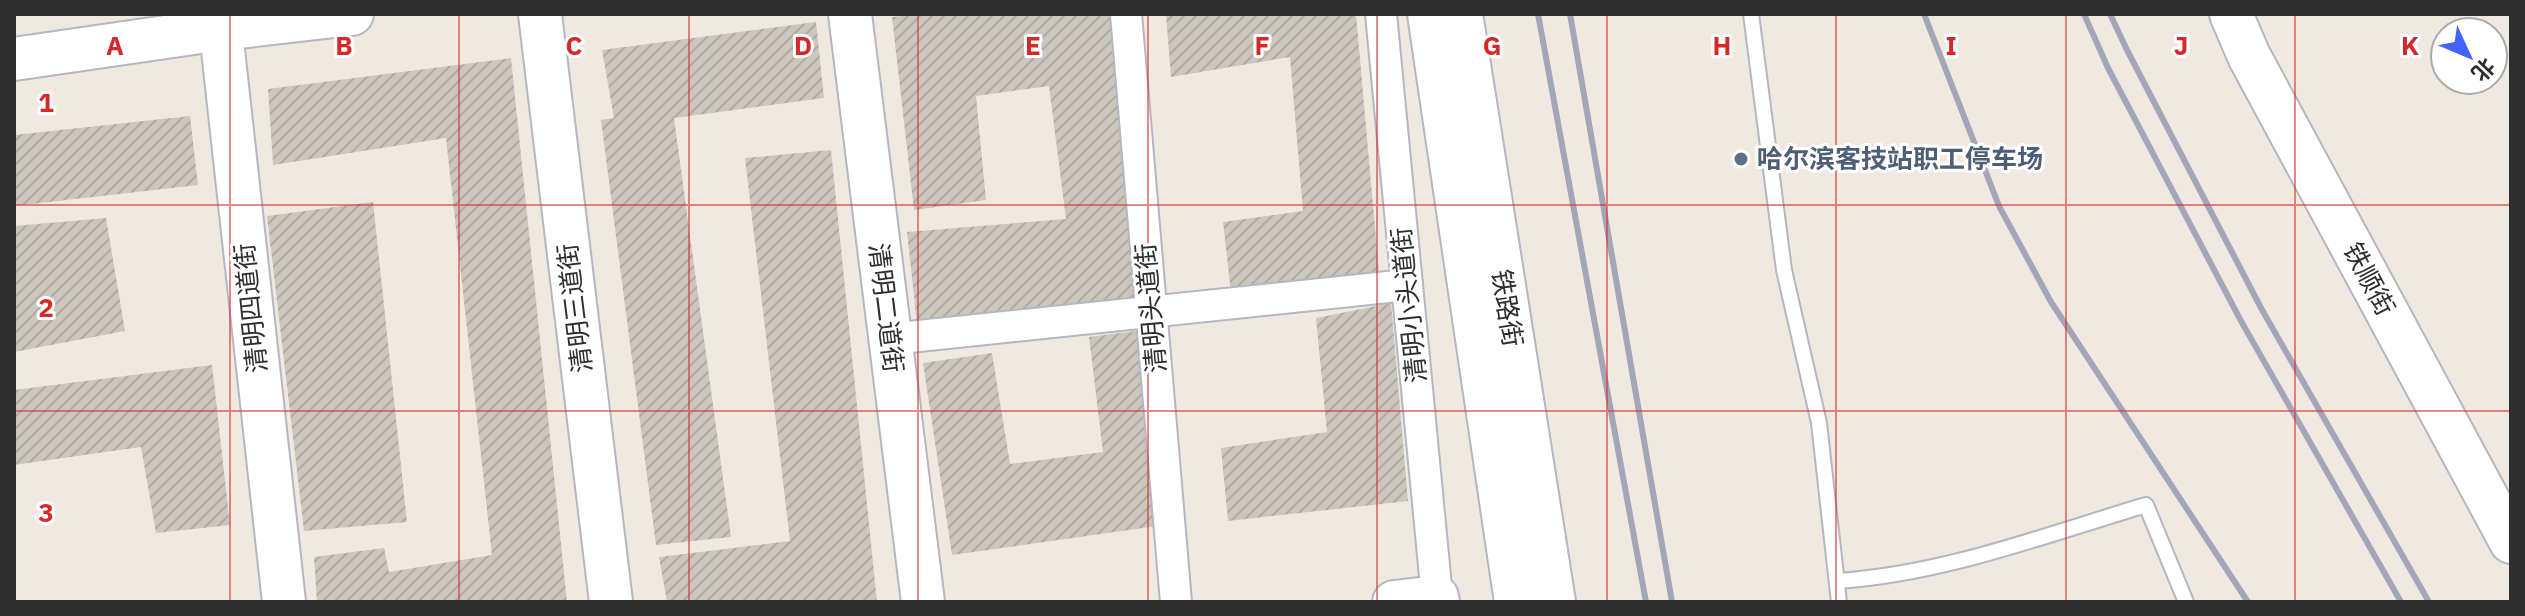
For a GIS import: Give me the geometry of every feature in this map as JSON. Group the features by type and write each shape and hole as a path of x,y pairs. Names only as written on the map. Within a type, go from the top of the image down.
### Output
{"main road":[{"path":"14,59 220,21 352,14"},
{"name":"清明三道街","path":"540,14 611,602"},
{"name":"清明二道街","path":"850,14 923,602"},
{"name":"铁路街","path":"1429,14 1516,602"},
{"name":"铁路街","path":"1461,14 1554,602"},
{"name":"铁顺街","path":"2231,14 2249,56 2511,542"},
{"name":"清明四道街","path":"220,21 284,602"},
{"path":"1394,602 1437,599"}],"street":[{"name":"清明头道街","path":"1126,14 1176,602"},
{"name":"清明小头道街","path":"1381,14 1437,599"},
{"path":"890,339 1407,285"}],"lane":[{"path":"1751,14 1784,270 1819,423 1839,602"},
{"path":"1838,581 1874,579 1964,560 2146,505 2186,602"}],"building":[{"path":"928,14 1129,14 1157,301 917,324 907,232 1066,219 1049,86 976,96 986,200 914,210 892,17"},
{"path":"1166,14 1356,14 1379,273 1231,293 1223,222 1303,211 1290,57 1171,77"},
{"path":"816,22 824,98 674,118 731,537 656,545 601,120 614,118 602,50"},
{"path":"511,58 567,602 317,602 314,557 384,548 389,572 492,555 446,138 273,165 268,89"},
{"path":"190,116 198,185 14,206 14,135"},
{"path":"831,150 877,602 667,602 659,557 790,541 745,158"},
{"path":"373,202 407,522 304,531 267,216"},
{"path":"106,218 125,331 14,352 14,226"},
{"path":"1391,303 1408,501 1228,521 1221,448 1327,432 1316,318"},
{"path":"1166,327 1185,522 952,555 923,363 992,353 1010,464 1103,452 1089,337"},
{"path":"212,365 230,525 156,533 141,447 14,465 14,390"}],"railway":[{"path":"1538,14 1646,602"},
{"path":"1570,14 1672,602"},
{"path":"1924,14 1999,206 2051,302 2248,602"},
{"path":"2084,14 2108,68 2241,321 2401,602"},
{"path":"2110,14 2261,308 2429,602"}],"place":[{"name":"哈尔滨客技站职工停车场","path":"1741,159"}]}
